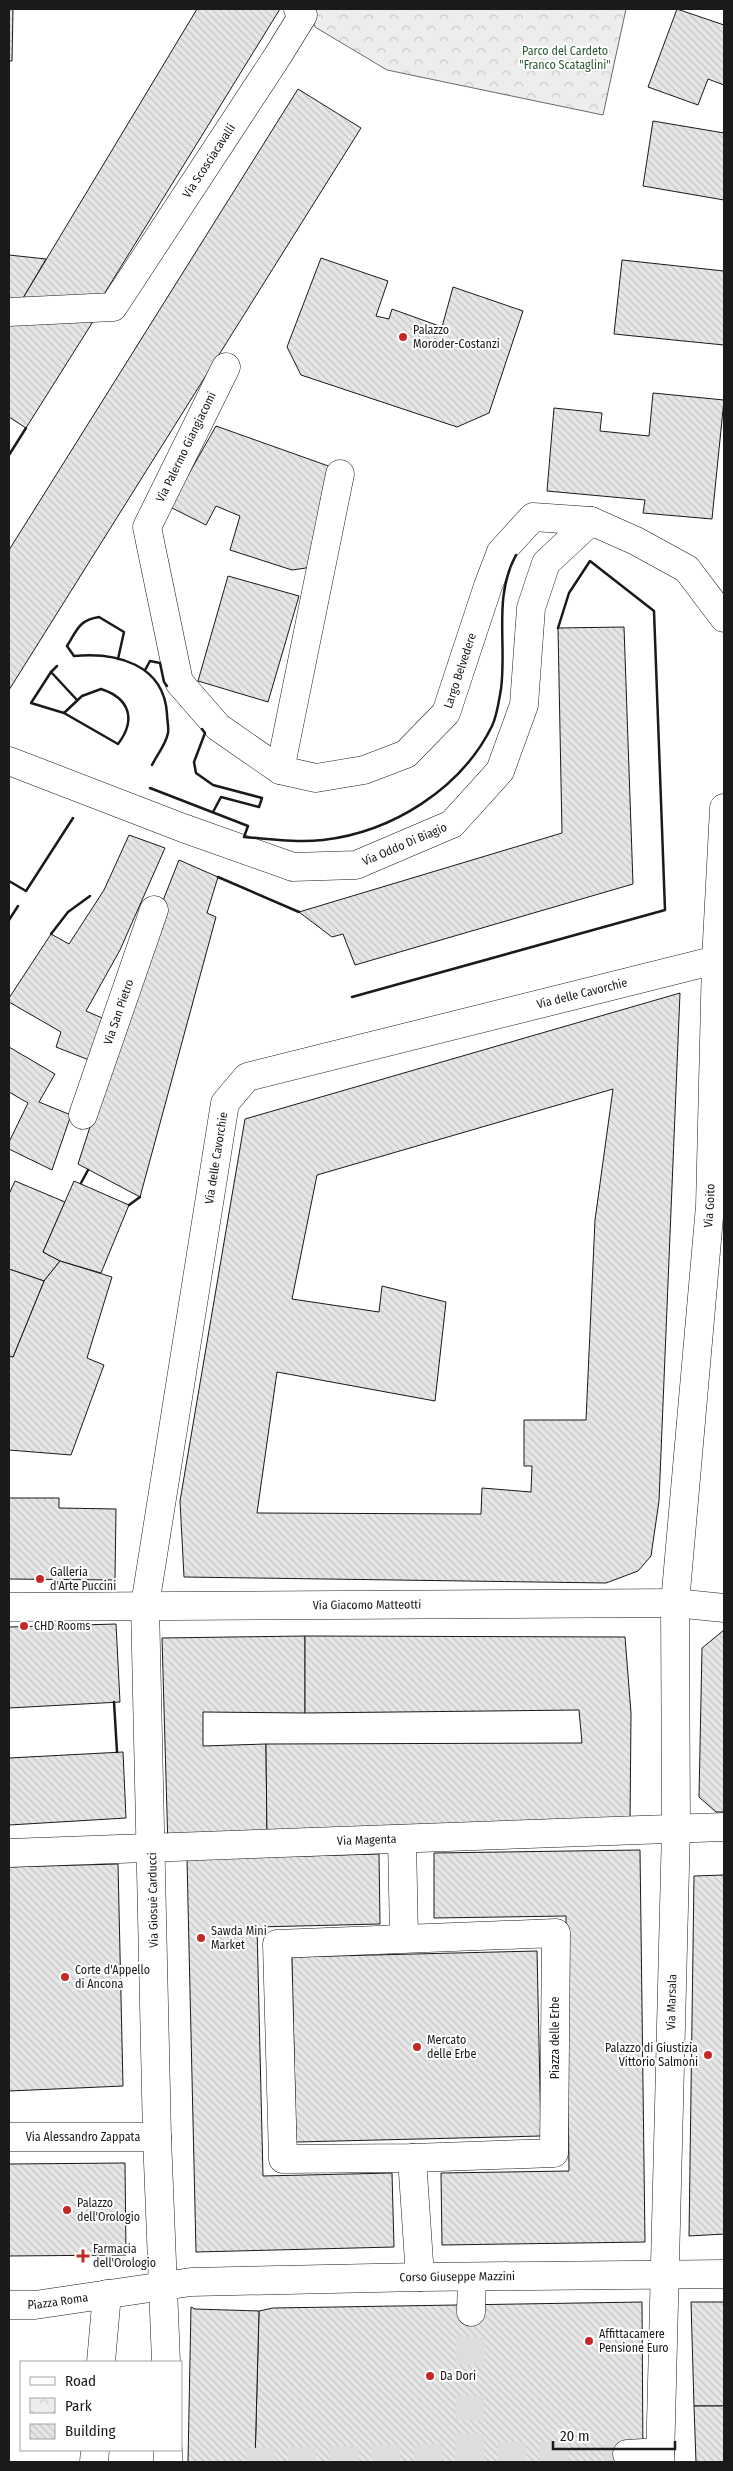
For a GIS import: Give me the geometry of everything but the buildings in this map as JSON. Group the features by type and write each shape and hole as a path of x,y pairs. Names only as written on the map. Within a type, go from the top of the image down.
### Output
{"street":[{"name":"Via Scosciacavalli","path":"9,312 113,307 301,12"},
{"name":"Via Palermo Giangiacomi","path":"146,527 226,367"},
{"path":"280,770 340,474"},
{"name":"Largo Belvedere","path":"146,527 179,682 218,727 280,770 316,778 364,770 406,754 446,713 488,586 502,552 533,517 591,521"},
{"path":"591,521 636,541 687,569 724,618"},
{"name":"Via Oddo Di Biagio","path":"9,762 182,828 293,866 356,865 452,824 500,771 524,705 531,608 546,563 591,521"},
{"name":"Via Goito","path":"675,1603 717,1206 716,960 724,808"},
{"name":"Via San Pietro","path":"83,1115 154,910"},
{"name":"Via delle Cavorchie","path":"145,1605 225,1103 247,1077 716,960"},
{"name":"Via Giacomo Matteotti","path":"9,1607 675,1603 724,1608"},
{"name":"Via Marsala","path":"660,2457 676,1828 675,1603"},
{"name":"Via Giosuè Carducci","path":"145,1605 157,2137 164,2286"},
{"name":"Via Magenta","path":"9,1853 724,1827"},
{"path":"402,1839 404,1938"},
{"name":"Piazza delle Erbe","path":"556,1933 554,2153 412,2158 283,2159 277,1944 404,1938 556,1933"},
{"name":"Via Alessandro Zappata","path":"9,2137 157,2137"},
{"path":"412,2158 420,2277"},
{"name":"Corso Giuseppe Mazzini","path":"191,2282 420,2277 724,2274"},
{"path":"471,2312 472,2277"},
{"name":"Piazza Roma","path":"9,2305 34,2305 191,2282"},
{"path":"164,2286 166,2361"},
{"name":"Piazza Roma","path":"101,2361 106,2294"},
{"path":"627,2454 660,2457"}],"green space":[{"name":"Parco del Cardeto \"Franco Scataglini\"","path":"309,9 626,9 603,115 387,70 315,27"}],"tunnel":[{"path":"470,2365 471,2312"},
{"path":"469,2462 470,2396"},
{"path":"604,2455 627,2454"},
{"path":"246,2462 579,2455"}],"wall":[{"path":"9,455 26,428"},
{"path":"150,788 248,826 244,837 284,840 313,841 349,835 374,828 422,804 443,788 462,769 479,749 494,722 501,689 502,621 505,587 516,555"},
{"path":"352,997 665,910 654,611 590,561 569,593 558,628"},
{"path":"118,659 124,632 99,617 92,618 83,623 67,646 74,656 106,656 121,659 135,665 157,683 164,697 168,731 167,737 152,765"},
{"path":"145,670 150,661 160,663 164,682 167,686"},
{"path":"57,666 31,703 64,713 118,744 127,726 127,710 124,704 111,693 101,689 82,696 64,713"},
{"path":"51,672 77,700"},
{"path":"202,729 205,733 194,762 196,773 213,785 262,798 259,807 221,797 213,812"},
{"path":"9,881 26,891 73,818"},
{"path":"218,877 299,912"},
{"path":"51,934 68,912 90,896"},
{"path":"9,920 18,906"},
{"path":"81,1183 88,1170"},
{"path":"129,1205 140,1197"},
{"path":"114,1702 117,1752"}],"place":[{"name":"Palazzo Moroder-Costanzi","path":"403,337"},
{"name":"Galleria d'Arte Puccini","path":"40,1579"},
{"name":"CHD Rooms","path":"24,1626"},
{"name":"Sawda Mini Market","path":"201,1938"},
{"name":"Corte d'Appello di Ancona","path":"65,1977"},
{"name":"Mercato delle Erbe","path":"417,2047"},
{"name":"Palazzo di Giustizia Vittorio Salmoni","path":"708,2055"},
{"name":"Palazzo dell'Orologio","path":"67,2210"},
{"name":"Farmacia dell'Orologio","path":"83,2256"},
{"name":"Affittacamere Pensione Euro","path":"589,2341"},
{"name":"Da Dori","path":"430,2376"}]}
